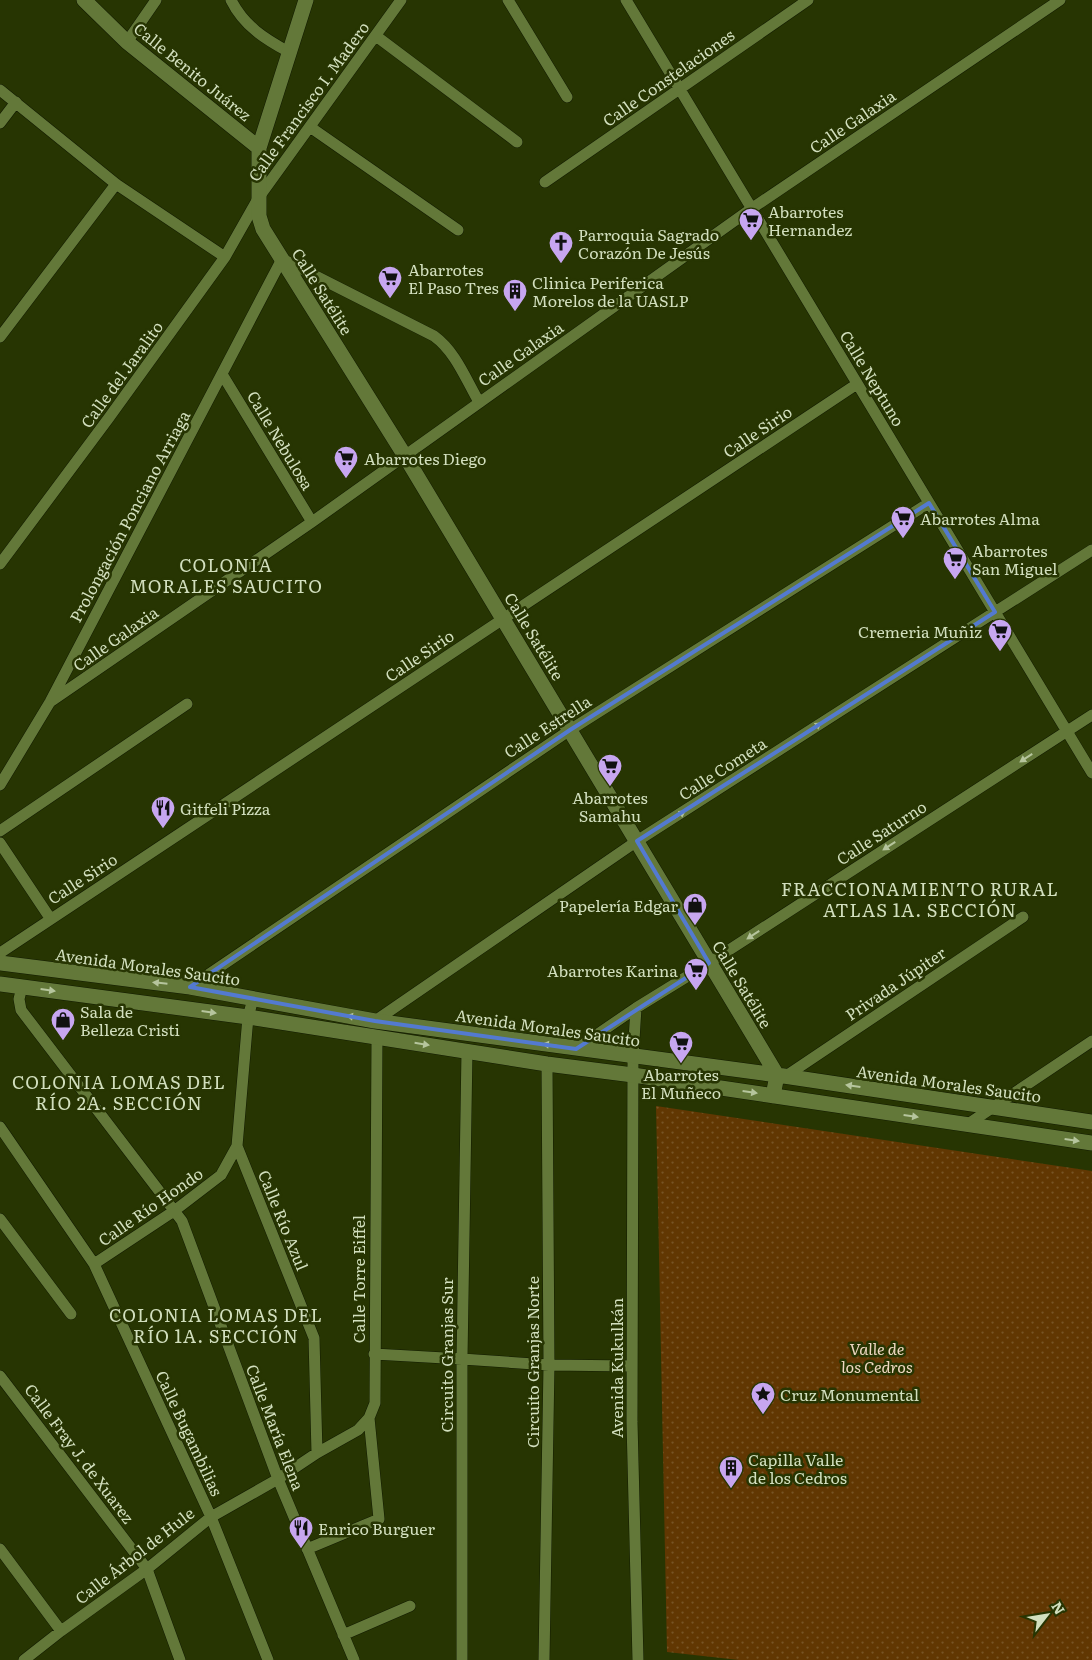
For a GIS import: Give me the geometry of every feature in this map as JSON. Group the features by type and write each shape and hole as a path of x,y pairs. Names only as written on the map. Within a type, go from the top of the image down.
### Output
{"main road":[{"name":"Calle Benito Juárez","path":"84,0 127,42 259,148"},
{"name":"Calle Satélite","path":"306,0 259,148 259,216 263,229 405,456 638,841 709,963 781,1076"},
{"name":"Avenida Morales Saucito","path":"0,963 190,987 375,1021 781,1076 1092,1122"},
{"path":"0,984 248,1017 547,1064 1092,1143"},
{"path":"773,1096 781,1076"}],"street":[{"path":"127,42 156,0"},
{"path":"231,0 237,12 252,29 289,52"},
{"name":"Calle Francisco I. Madero","path":"259,197 401,0"},
{"path":"508,0 567,96"},
{"name":"Calle Neptuno","path":"626,0 1092,773"},
{"name":"Calle Constelaciones","path":"545,182 808,0"},
{"name":"Calle Galaxia","path":"50,702 312,522 751,209 1060,0"},
{"path":"376,36 517,142"},
{"path":"0,90 116,184 225,257"},
{"path":"0,123 16,102"},
{"path":"310,127 458,230"},
{"path":"0,337 116,184"},
{"name":"Calle del Jaralito","path":"0,564 225,257 259,197"},
{"path":"282,259 434,336 451,353 480,402"},
{"name":"Prolongación Ponciano Arriaga","path":"0,785 50,702 282,259"},
{"name":"Calle Nebulosa","path":"222,374 312,522"},
{"name":"Calle Sirio","path":"0,953 50,918 857,384"},
{"name":"Calle Estrella","path":"190,987 570,730 929,503"},
{"name":"Calle Cometa","path":"375,1021 638,841 1092,550"},
{"path":"0,831 187,704"},
{"name":"Calle Saturno","path":"576,1049 636,1008 709,963 1092,715"},
{"path":"0,843 50,918"},
{"name":"Privada Júpiter","path":"781,1076 1023,917"},
{"name":"Calle María Elena","path":"22,987 19,999 21,1010 182,1221 278,1479 354,1660"},
{"name":"Calle Río Azul","path":"253,999 248,1017 237,1146 314,1338 316,1453"},
{"path":"633,1075 636,1008"},
{"name":"Calle Torre Eiffel","path":"307,1549 379,1519 369,1418 375,1403 376,1037"},
{"path":"968,1124 1092,1041"},
{"name":"Circuito Granjas Sur","path":"462,1660 462,1358 467,1051"},
{"name":"Circuito Granjas Norte","path":"544,1660 549,1365 547,1064"},
{"name":"Avenida Kukulkán","path":"633,1075 632,1432 638,1660"},
{"name":"Calle Bugambilias","path":"0,1128 94,1264 211,1517 268,1660"},
{"name":"Calle Río Hondo","path":"94,1264 174,1211 221,1175 237,1146"},
{"path":"0,1220 71,1314"},
{"path":"374,1354 462,1358 549,1365 632,1366"},
{"name":"Calle Fray J. de Xuarez","path":"0,1376 147,1569 180,1660"},
{"name":"Calle Árbol de Hule","path":"24,1660 147,1569 211,1517 278,1479 316,1453 358,1430 369,1418"},
{"path":"0,1549 61,1631"},
{"path":"343,1635 410,1606"}],"highlighted area":[{"path":"929,503 995,612 637,841 709,963 576,1049 375,1021 190,987 570,730"}],"green space":[{"name":"Valle de los Cedros","path":"656,1106 1092,1171 1092,1660 739,1660 667,1652"}],"place":[{"name":"Abarrotes Hernandez","path":"751,241"},
{"name":"Parroquia Sagrado Corazón De Jesús","path":"561,264"},
{"name":"Abarrotes El Paso Tres","path":"390,299"},
{"name":"Clinica Periferica Morelos de la UASLP","path":"515,312"},
{"name":"Abarrotes Diego","path":"346,479"},
{"name":"Abarrotes Alma","path":"903,539"},
{"name":"Abarrotes San Miguel","path":"955,580"},
{"name":"Cremeria Muñiz","path":"1000,652"},
{"name":"Abarrotes Samahu","path":"610,787"},
{"name":"Gitfeli Pizza","path":"163,829"},
{"name":"Papelería Edgar","path":"695,926"},
{"name":"Abarrotes Karina","path":"696,991"},
{"name":"Sala de Belleza Cristi","path":"63,1041"},
{"name":"Abarrotes El Muñeco","path":"681,1064"},
{"name":"Cruz Monumental","path":"763,1415"},
{"name":"Capilla Valle de los Cedros","path":"731,1489"},
{"name":"Enrico Burguer","path":"301,1549"}],"district":[{"name":"COLONIA MORALES SAUCITO","path":"226,574"},
{"name":"FRACCIONAMIENTO RURAL ATLAS 1A. SECCIÓN","path":"920,898"},
{"name":"COLONIA LOMAS DEL RÍO 2A. SECCIÓN","path":"119,1091"},
{"name":"COLONIA LOMAS DEL RÍO 1A. SECCIÓN","path":"216,1324"}]}
